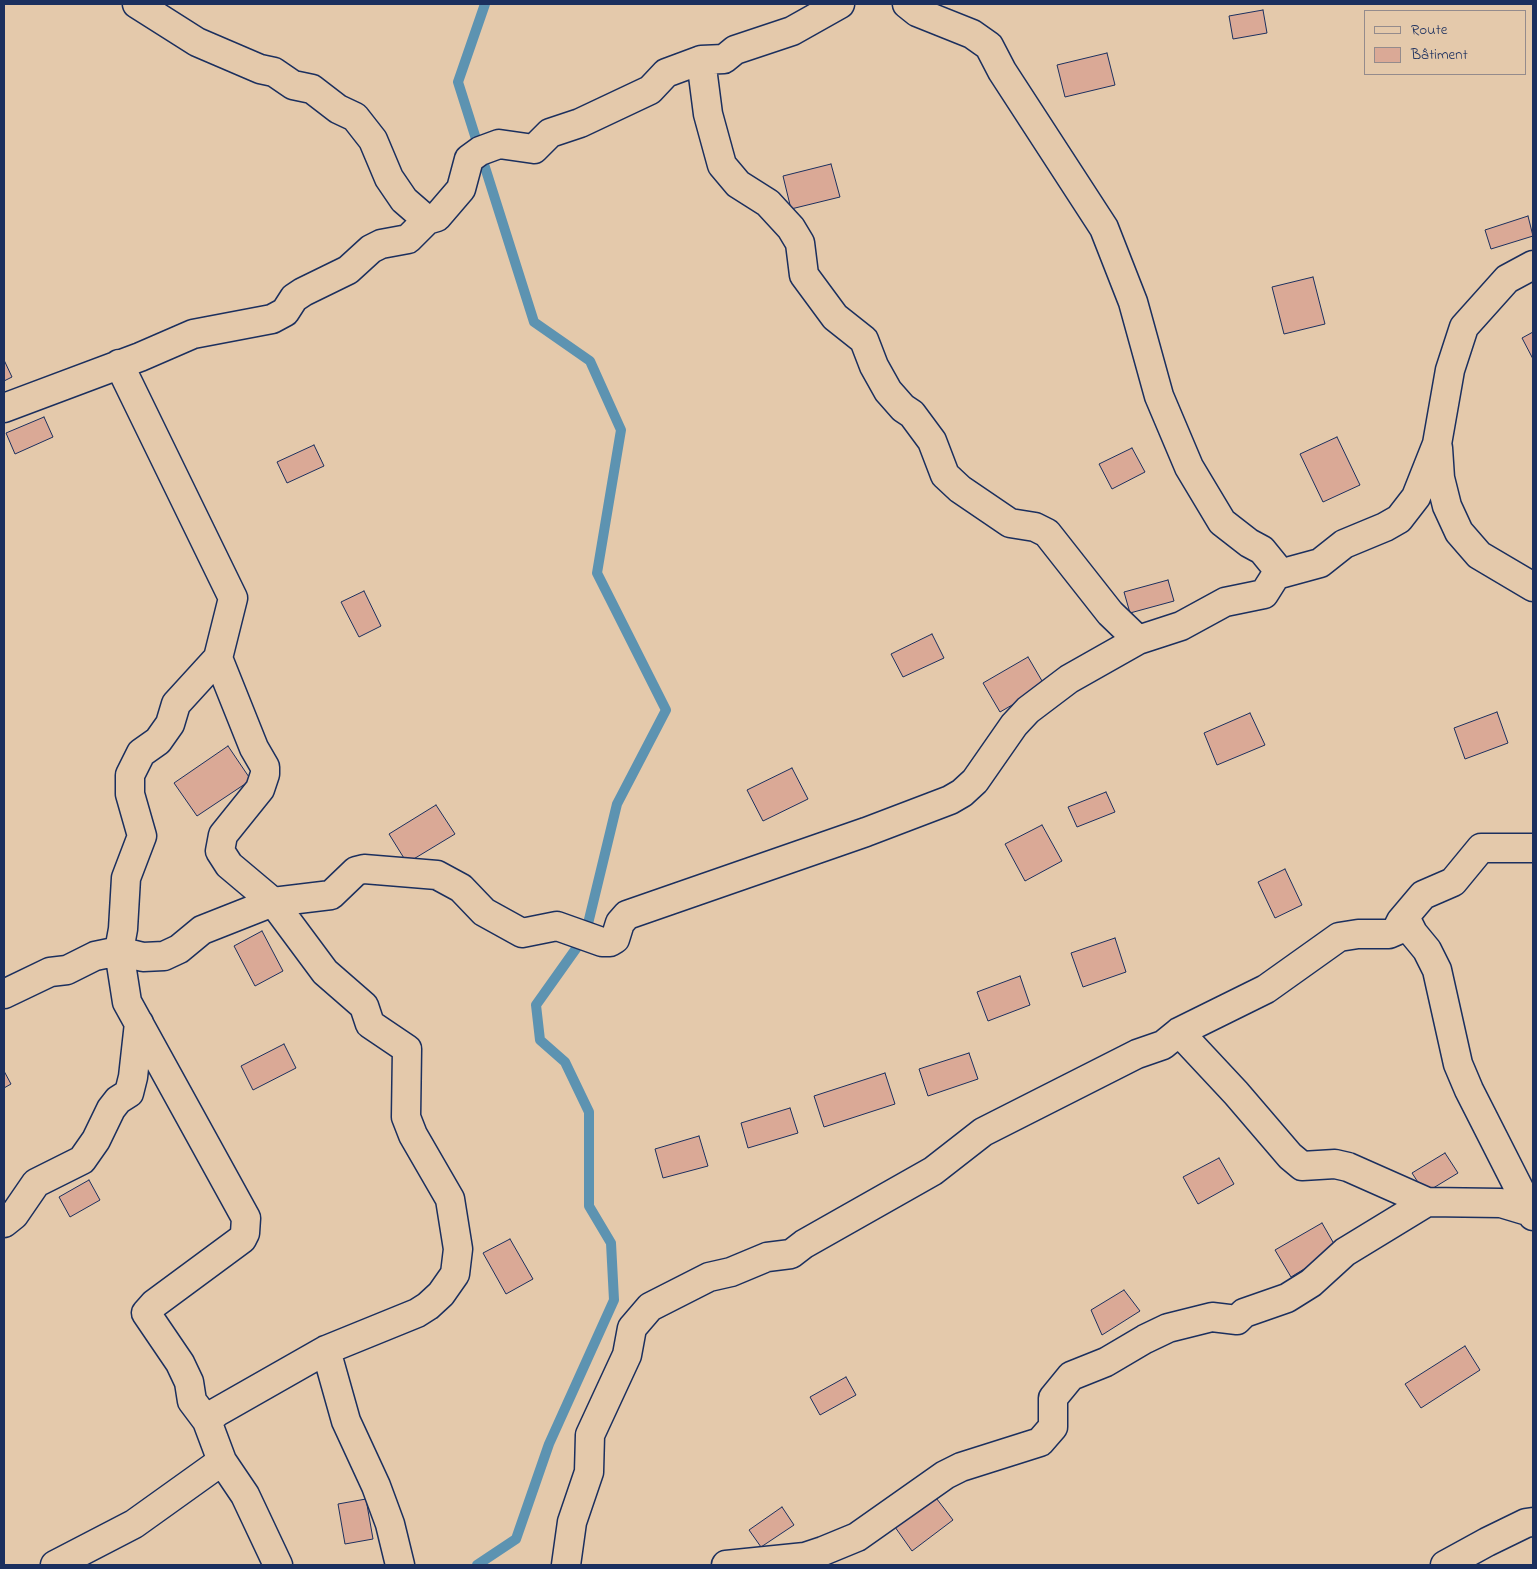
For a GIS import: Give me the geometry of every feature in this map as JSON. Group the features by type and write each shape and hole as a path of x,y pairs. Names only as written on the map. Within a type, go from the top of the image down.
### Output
{"street":[{"path":"137,4 197,42 260,69 274,72 293,85 312,89 338,109 355,117 373,140 389,178 404,200 427,220"},
{"path":"4,408 193,334 272,319 286,312 294,298 303,292 348,270 381,244 408,239 427,220 437,217 462,189 469,159 480,151 499,144 534,150 550,133 588,120 650,90 666,73 701,60 724,59 735,50 792,31 840,4"},
{"path":"4,994 50,972 67,970 95,956 119,952 143,957 164,956 179,950 202,930 273,902 331,895 356,871 364,869 437,875 461,888 484,912 522,933 557,926 602,942 610,942 615,939 620,923 627,915 866,832 956,797 975,781 1014,724 1028,710 1069,679 1138,640 1181,626 1225,602 1260,596 1267,590 1276,575 1276,566 1262,550 1249,543 1222,522 1189,468 1160,396 1133,302 1104,228 1002,71 989,46 972,34 917,12 906,4"},
{"path":"701,60 708,114 722,165 738,184 768,203 791,228 800,242 804,275 835,317 864,340 874,366 888,391 903,408 912,414 932,441 945,474 960,489 1010,524 1035,527 1047,533 1110,613 1138,640"},
{"path":"1276,575 1320,563 1344,544 1399,519 1416,497 1437,444 1450,370 1464,327 1507,279 1533,265"},
{"path":"119,364 233,598 218,658 176,704 170,724 158,740 141,753 130,775 130,794 142,836 126,878 124,929 119,952 127,1002 246,1218 245,1233 242,1239 154,1304 146,1313 180,1363 188,1382 192,1401 207,1422 222,1461 245,1495 278,1565"},
{"path":"1437,444 1440,478 1447,506 1459,532 1479,555 1533,586"},
{"path":"207,1422 217,1412 326,1350 417,1313 434,1302 455,1274 458,1249 456,1222 450,1199 413,1135 406,1117 407,1049 370,1024 364,1006 325,972 273,902 228,865 220,851 222,836 260,789 265,774 265,767 254,748 218,658"},
{"path":"566,1565 572,1522 589,1472 590,1435 626,1355 632,1328 650,1307 709,1277 731,1272 767,1257 791,1254 804,1244 933,1171 983,1132 1137,1054 1163,1045 1179,1032 1266,989 1339,937 1358,934 1389,934 1396,930 1404,917 1423,895 1453,882 1481,848 1533,848"},
{"path":"1404,917 1413,933 1427,950 1437,970 1458,1064 1469,1090 1532,1214"},
{"path":"4,1223 14,1215 36,1183 82,1160 96,1140 111,1109 118,1100 129,1093 133,1077 139,1023"},
{"path":"1179,1032 1236,1093 1290,1156 1302,1166 1335,1164 1348,1166 1427,1202 1501,1204 1532,1214"},
{"path":"726,1565 797,1558 823,1551 857,1537 945,1475 1040,1442 1053,1427 1053,1398 1071,1376 1106,1362 1144,1339 1168,1328 1212,1317 1237,1320 1244,1313 1287,1298 1311,1283 1345,1252 1374,1236 1402,1215 1427,1202"},
{"path":"326,1350 346,1421 376,1486 390,1524 400,1565"},
{"path":"55,1565 134,1524 222,1461"},
{"path":"1445,1565 1487,1542 1526,1523 1533,1522"}],"building":[{"path":"1263,10 1267,33 1233,39 1229,16"},
{"path":"1107,53 1115,85 1065,97 1057,65"},
{"path":"831,164 840,197 791,209 783,176"},
{"path":"1528,216 1533,236 1491,249 1485,230"},
{"path":"1313,277 1325,324 1284,334 1272,287"},
{"path":"1533,332 1533,359 1522,338"},
{"path":"4,360 12,377 4,381"},
{"path":"44,417 53,437 15,454 6,433"},
{"path":"1337,437 1360,485 1323,502 1300,454"},
{"path":"314,445 324,466 287,483 277,462"},
{"path":"1132,448 1145,472 1112,489 1099,464"},
{"path":"1168,580 1174,601 1130,613 1124,592"},
{"path":"364,591 381,626 359,637 341,602"},
{"path":"932,634 944,658 903,677 891,654"},
{"path":"1028,657 1045,686 1000,712 983,683"},
{"path":"1497,712 1508,743 1465,759 1454,728"},
{"path":"1250,713 1265,745 1217,765 1204,733"},
{"path":"228,746 251,780 197,816 174,783"},
{"path":"792,768 808,799 763,821 747,790"},
{"path":"1106,792 1115,812 1077,827 1068,807"},
{"path":"436,805 455,834 407,863 389,834"},
{"path":"1042,825 1062,861 1025,881 1005,844"},
{"path":"1285,869 1302,905 1275,918 1258,882"},
{"path":"262,931 283,971 255,986 234,946"},
{"path":"1115,938 1126,972 1083,987 1071,953"},
{"path":"1020,976 1030,1005 988,1021 977,992"},
{"path":"284,1044 296,1068 253,1090 241,1066"},
{"path":"969,1053 978,1079 928,1096 919,1069"},
{"path":"4,1071 11,1084 4,1088"},
{"path":"885,1073 895,1104 824,1127 814,1096"},
{"path":"790,1108 798,1133 748,1148 741,1123"},
{"path":"699,1136 708,1166 663,1178 655,1149"},
{"path":"1445,1153 1458,1173 1425,1193 1412,1173"},
{"path":"1219,1158 1234,1184 1198,1204 1183,1177"},
{"path":"89,1180 100,1200 70,1217 59,1197"},
{"path":"1322,1223 1337,1249 1291,1277 1275,1250"},
{"path":"510,1239 533,1279 506,1294 483,1253"},
{"path":"1124,1290 1140,1311 1102,1335 1091,1310"},
{"path":"1465,1346 1480,1370 1421,1408 1405,1384"},
{"path":"846,1377 856,1395 820,1415 810,1397"},
{"path":"930,1490 953,1520 912,1551 890,1520"},
{"path":"366,1499 373,1539 345,1544 338,1504"},
{"path":"782,1507 794,1525 761,1547 749,1530"}],"waterway":[{"path":"477,1565 516,1539 549,1444 614,1300 611,1243 589,1206 589,1112 565,1062 540,1040 536,1005 585,936 617,804 666,710 597,573 621,430 590,361 534,322 458,82 485,4"}]}
